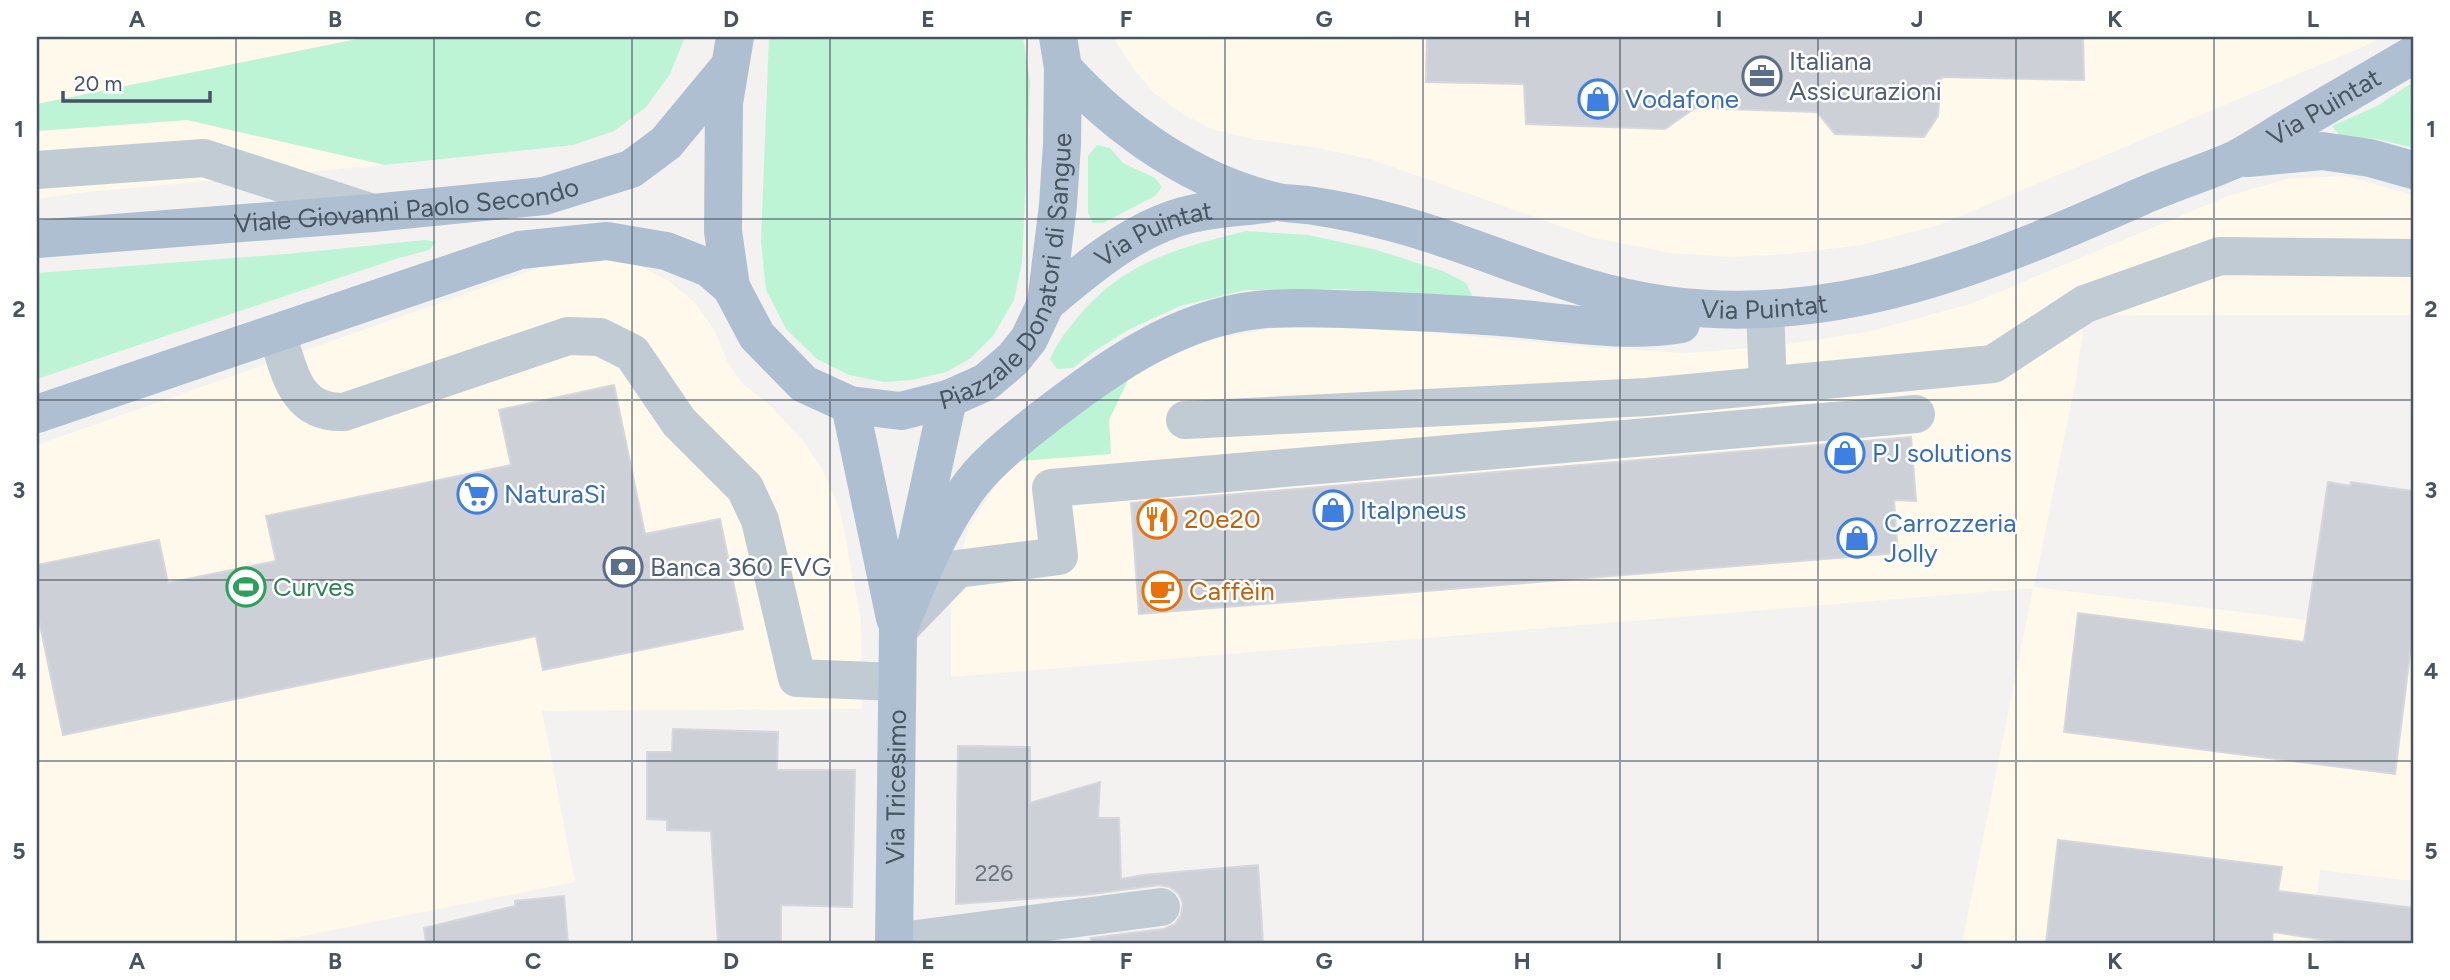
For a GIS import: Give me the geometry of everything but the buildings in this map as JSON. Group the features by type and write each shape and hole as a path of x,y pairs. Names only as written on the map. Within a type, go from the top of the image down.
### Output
{"main road":[{"name":"Viale Giovanni Paolo Secondo","path":"37,239 373,213 544,196 631,169 666,143 732,52"},
{"name":"Piazzale Donatori di Sangue","path":"732,52 724,103 723,231 731,287 757,336 804,384 850,405 901,411 948,399 986,382 1013,359 1029,339 1046,303 1058,205 1062,144 1060,52"},
{"name":"Via Puintat","path":"1060,52 1088,96 1115,118 1177,161 1241,190 1279,202 1396,223 1589,289 1630,299 1670,306 1765,310 1839,302 1905,288 1957,272 2063,231 2177,181 2235,159 2413,55"},
{"name":"Via Puintat","path":"2235,159 2322,151 2370,158 2413,170"},
{"name":"Via Puintat","path":"1046,303 1093,263 1153,228 1190,214 1279,202"},
{"path":"37,414 520,250 607,241 666,251 709,268 731,287"},
{"path":"898,630 936,540 972,483 1012,443 1079,391 1150,345 1182,330 1242,312 1303,307 1630,326 1669,326 1765,310"},
{"name":"Via Tricesimo","path":"894,943 898,630 948,399"},
{"name":"Via Tricesimo","path":"850,405 898,630"}],"lane":[{"path":"37,170 204,158 373,213"},
{"path":"1185,420 1647,397 1993,364 2085,304 2220,256 2413,258"},
{"path":"1765,310 1768,385"},
{"path":"277,334 296,387 303,398 330,413 344,412 568,337 600,337 632,353 679,422 745,488 760,520 797,678 897,682"},
{"path":"898,630 957,569 1059,556 1051,488 1916,414"},
{"path":"894,943 1161,907"}],"shaded area":[{"path":"37,37 367,37 37,104"},
{"path":"1113,37 2381,37 1939,225 1862,245 1788,254 1729,257 1671,253 1594,238 1373,160 1214,130 1183,114 1154,93 1132,67"},
{"path":"187,120 385,165 87,192 37,199 37,131"},
{"path":"2345,176 2413,197 2413,315 2085,315 2076,380 2034,587 2413,633 2413,881 2320,870 2312,943 1962,943 2033,588 951,677 951,598 957,569 969,527 998,482 1046,435 1131,374 1208,340 1275,328 1358,326 1598,348 1688,353 1766,347 1867,332 1970,304 2231,195 2286,179"},
{"path":"601,256 640,266 669,281 694,302 714,329 727,361 742,383 771,406 802,440 822,468 840,510 861,620 862,709 542,711 575,882 267,943 37,943 37,445 550,264"}],"green space":[{"path":"367,37 685,37 670,74 646,107 614,131 573,145 385,165 187,120 37,131 37,104"},
{"path":"769,37 1023,37 1030,82 1022,263 1014,300 993,336 971,358 946,372 912,380 884,382 849,375 817,359 786,329 766,290 761,241"},
{"path":"2412,83 2413,148 2378,139 2341,137 2332,126 2377,106"},
{"path":"1097,145 1110,148 1123,163 1155,178 1162,187 1155,196 1103,223 1093,223 1088,213 1088,156"},
{"path":"1246,231 1308,235 1373,249 1443,271 1466,283 1472,296 1344,289 1246,290 1180,306 1128,330 1073,368 1057,369 1050,359 1073,323 1110,285 1151,261 1173,252"},
{"path":"425,240 436,242 429,250 37,379 37,273 287,254"},
{"path":"1131,374 1109,420 1111,454 1020,461 1046,435"}],"place":[{"name":"Italiana Assicurazioni","path":"1762,76"},
{"name":"Vodafone","path":"1598,99"},
{"name":"PJ solutions","path":"1845,453"},
{"name":"NaturaSì","path":"477,494"},
{"name":"Italpneus","path":"1333,510"},
{"name":"20e20","path":"1157,519"},
{"name":"Carrozzeria Jolly","path":"1857,538"},
{"name":"Banca 360 FVG","path":"623,567"},
{"name":"Curves","path":"246,587"},
{"name":"Caffèin","path":"1162,591"}]}
